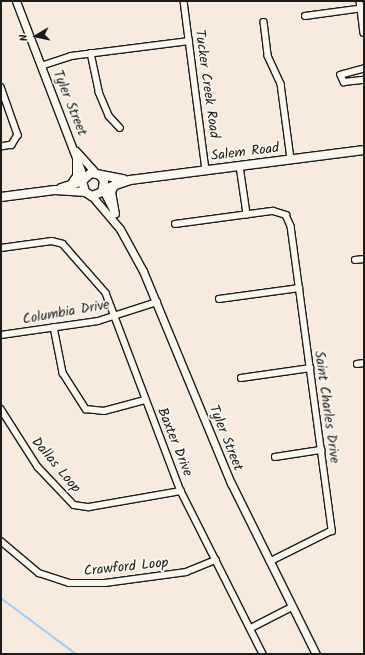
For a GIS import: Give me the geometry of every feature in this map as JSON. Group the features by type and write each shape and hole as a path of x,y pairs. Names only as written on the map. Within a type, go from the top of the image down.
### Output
{"main road":[{"name":"Salem Road","path":"88,194 130,180 364,150"},
{"path":"71,185 77,176 77,160"},
{"name":"Salem Road","path":"99,174 130,180"},
{"path":"1,197 55,190 99,174 103,189"},
{"path":"55,190 88,194 83,180"},
{"path":"115,184 112,192 115,214"}],"street":[{"name":"Tyler Street","path":"16,1 74,148 83,180"},
{"name":"Tucker Creek Road","path":"184,1 206,170"},
{"path":"360,1 364,33"},
{"path":"305,16 362,8"},
{"path":"264,22 268,56 281,84 291,159"},
{"path":"41,66 91,53 189,41"},
{"path":"91,53 99,92 109,116 120,128"},
{"path":"364,69 341,76 344,82 364,80"},
{"path":"1,86 18,130 17,139 1,147"},
{"name":"Tyler Street","path":"74,148 99,174"},
{"path":"175,224 247,214 240,166"},
{"name":"Tyler Street","path":"103,189 115,214 120,229 157,302 231,483 316,654"},
{"name":"Tyler Street","path":"88,194 120,229"},
{"name":"Saint Charles Drive","path":"247,214 278,211 289,219 332,531 270,562"},
{"name":"Baxter Drive","path":"1,248 52,241 63,244 106,293 116,316 145,400 182,491 263,654"},
{"path":"354,260 364,259"},
{"path":"219,299 299,288"},
{"name":"Columbia Drive","path":"1,335 116,316 157,302"},
{"path":"54,327 63,373 86,409 104,411 145,400"},
{"path":"357,364 364,363"},
{"path":"241,378 310,368"},
{"name":"Dallas Loop","path":"1,409 38,467 74,505 89,507 182,491"},
{"path":"275,457 321,450"},
{"name":"Crawford Loop","path":"1,541 39,573 69,583 105,583 186,572 216,560"},
{"path":"251,628 292,607"}],"waterway":[{"path":"1,598 76,654"}]}
